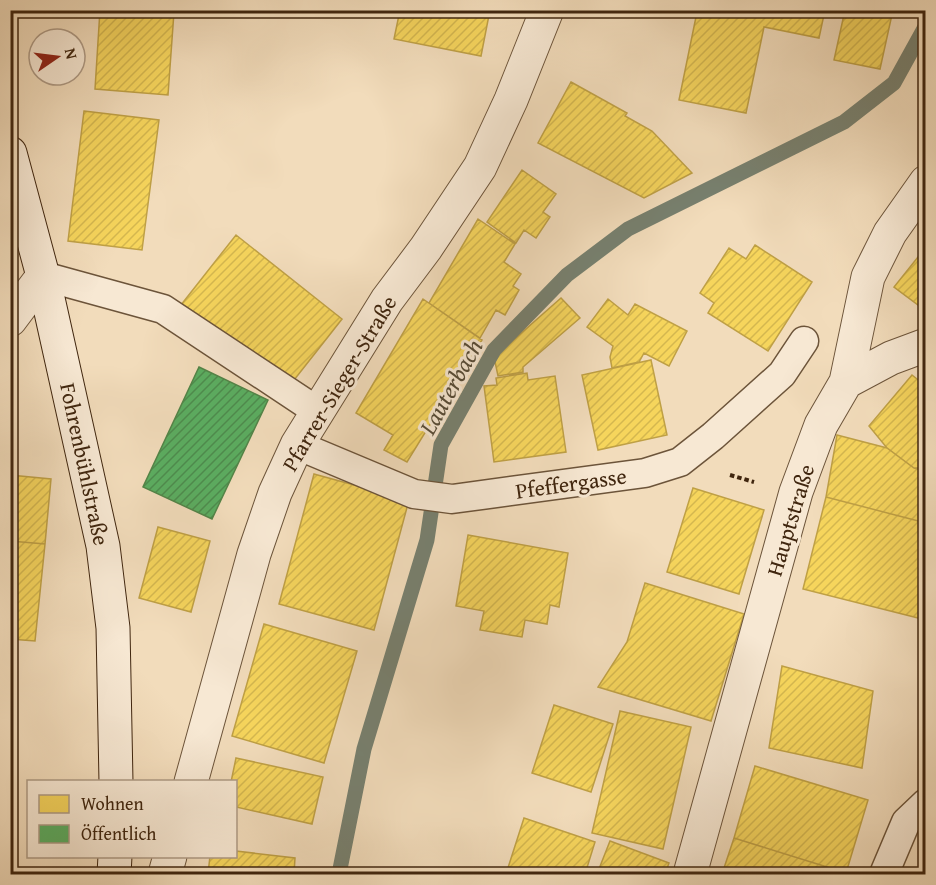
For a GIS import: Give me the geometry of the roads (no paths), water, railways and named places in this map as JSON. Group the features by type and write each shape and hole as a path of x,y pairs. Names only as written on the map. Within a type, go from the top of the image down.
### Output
{"street":[{"name":"Pfarrer-Sieger-Straße","path":"192,780 254,554 275,494 297,445 387,300 426,248 480,167 511,100 547,10"},
{"name":"Fohrenbühlstraße","path":"10,153 43,276 104,546 113,628 116,780"},
{"name":"Hauptstraße","path":"690,874 796,492 821,425 846,382 868,277 890,233 926,182"},
{"path":"10,320 43,276"},
{"path":"846,382 891,358 926,345"},
{"path":"114,874 115,858"},
{"path":"165,874 169,858"}],"lane":[{"path":"43,276 163,309 316,411"},
{"name":"Pfeffergasse","path":"297,445 414,494 452,499 645,473 680,462 713,436 782,374 804,341"},
{"path":"884,874 906,822 926,803"}],"waterway":[{"name":"Lauterbach","path":"339,874 364,749 427,540 441,445 494,350 567,275 628,229 844,122 894,83 926,25"}]}
